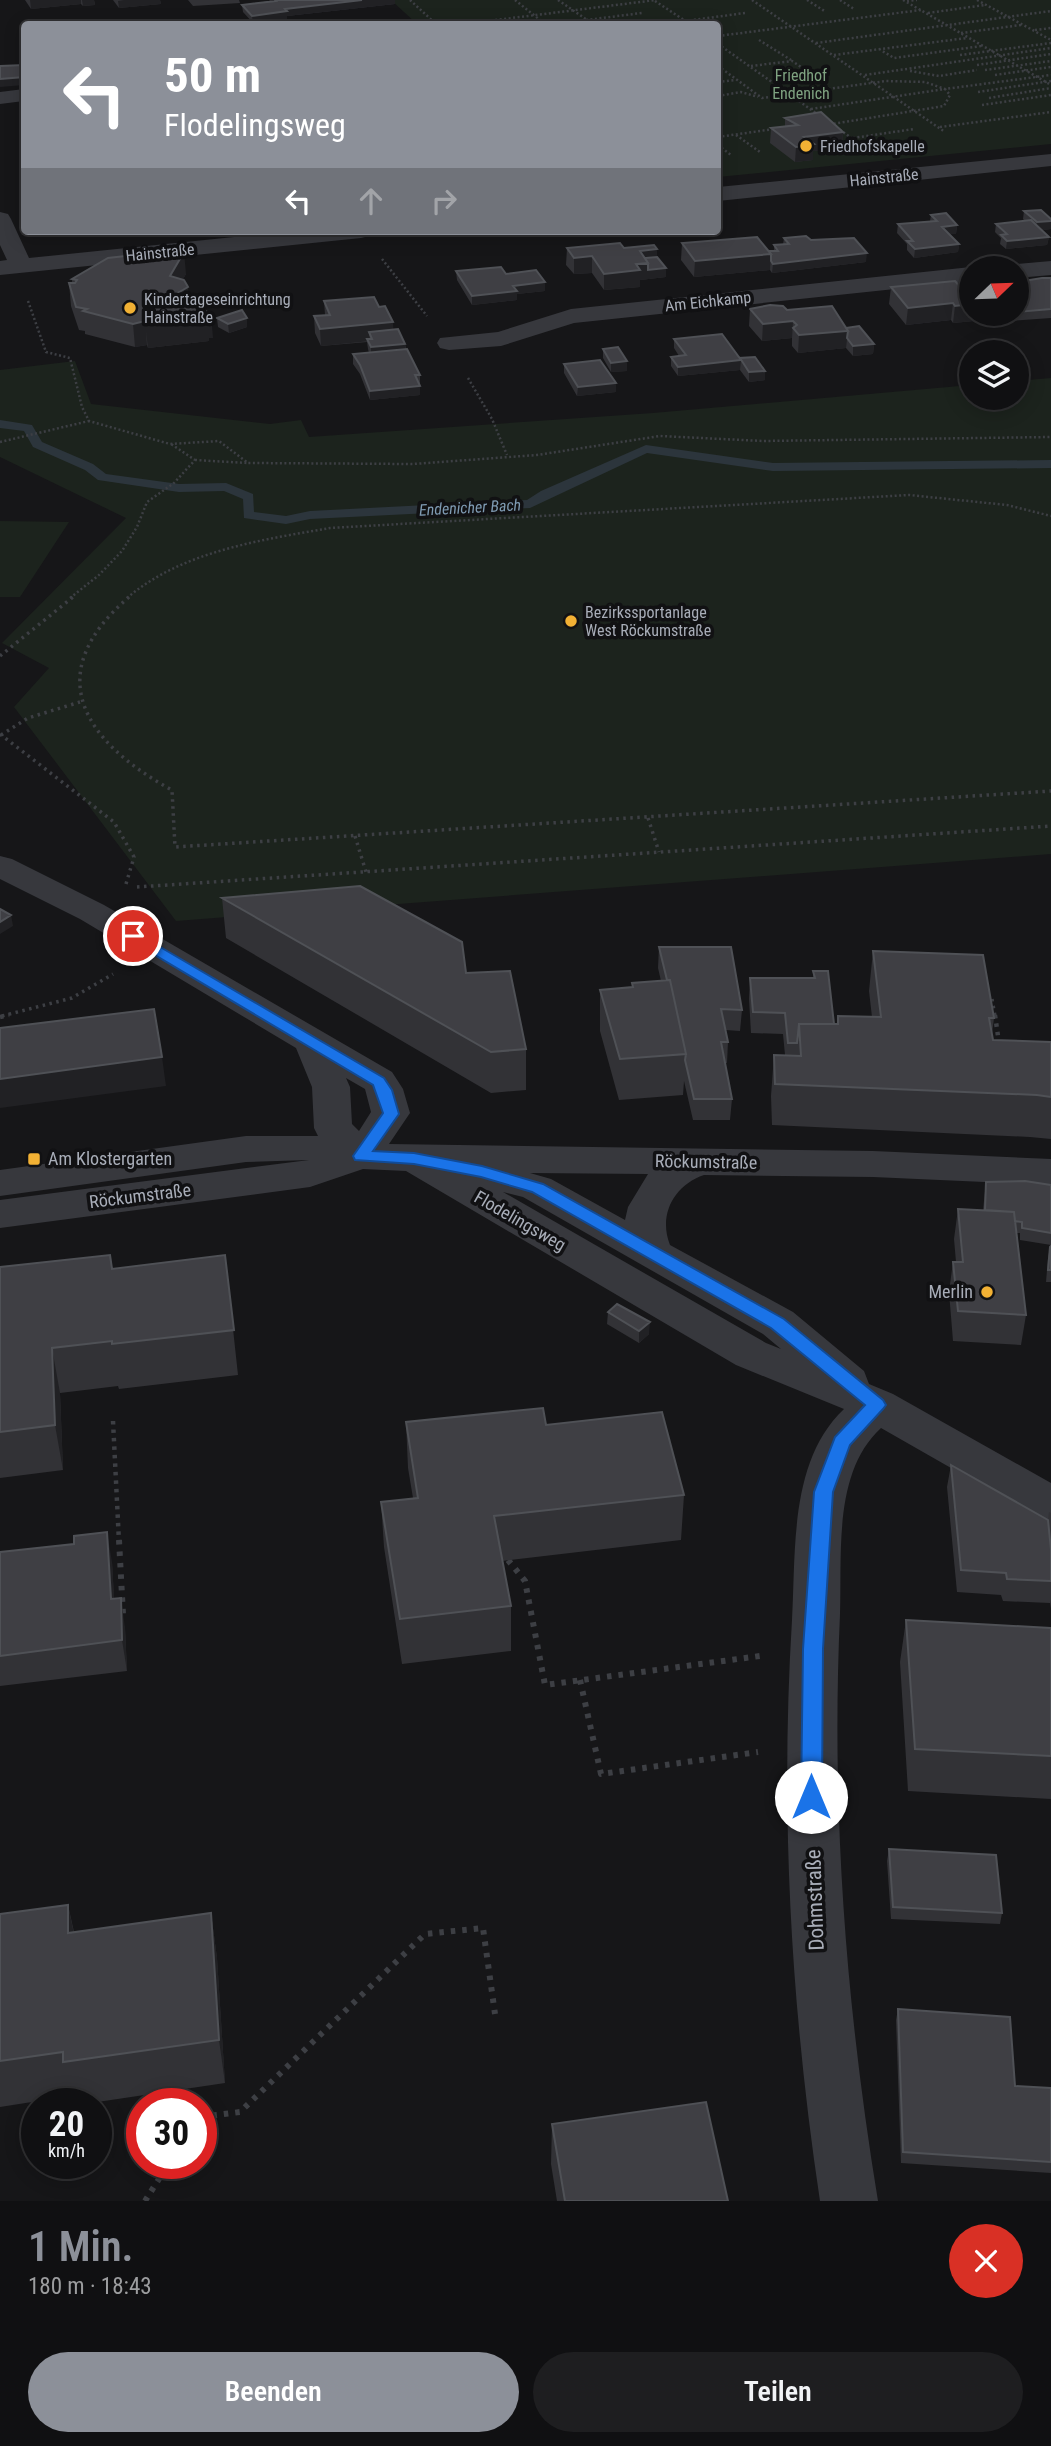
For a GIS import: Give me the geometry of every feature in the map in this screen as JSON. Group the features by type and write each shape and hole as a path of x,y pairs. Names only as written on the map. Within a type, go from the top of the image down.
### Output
{"street":[{"path":"0,98 21,95"},
{"name":"Hainstraße","path":"721,194 1051,160"},
{"path":"0,219 11,267"},
{"name":"Hainstraße","path":"11,267 322,235"},
{"path":"1029,270 1051,268"},
{"name":"Am Eichkamp","path":"449,343 501,339 571,316 959,275"},
{"path":"0,866 156,948 379,1081 391,1114 361,1156 333,1128 331,1087 313,1044"},
{"name":"Röckumstraße","path":"0,1183 246,1149 310,1147 361,1156 414,1158 887,1165 1051,1172"},
{"name":"Röckumstraße","path":"0,1213 310,1174 361,1156"},
{"name":"Flodelingsweg","path":"414,1158 482,1172 537,1188 778,1323 877,1405"},
{"name":"Flodelingsweg","path":"414,1158 751,1354 877,1405 1051,1504"},
{"path":"653,1252 644,1230 648,1207 660,1186 676,1170 701,1162"},
{"name":"Dohmstraße","path":"849,2201 832,2099 818,1970 811,1745 813,1649 824,1492 842,1441 877,1405"}],"path":[{"path":"410,0 433,21"},
{"path":"514,0 541,21"},
{"path":"558,0 586,20 642,13"},
{"path":"490,21 655,0 685,21 746,13"},
{"path":"752,0 995,166"},
{"path":"807,0 826,12"},
{"path":"840,0 855,9"},
{"path":"905,1 917,0"},
{"path":"977,0 1051,40"},
{"path":"905,1 1051,85"},
{"path":"926,13 986,5"},
{"path":"721,36 921,10"},
{"path":"815,43 1051,11"},
{"path":"961,33 1022,24"},
{"path":"1033,31 1051,28"},
{"path":"833,55 968,37"},
{"path":"759,40 825,83"},
{"path":"960,55 1051,40"},
{"path":"721,46 860,143"},
{"path":"879,49 894,58 983,46"},
{"path":"863,76 1051,48"},
{"path":"721,51 726,50"},
{"path":"977,65 1051,54"},
{"path":"750,66 792,61"},
{"path":"985,70 1051,61"},
{"path":"995,75 1051,67"},
{"path":"721,69 762,98"},
{"path":"899,71 939,76 977,70"},
{"path":"811,109 1051,75"},
{"path":"721,82 736,80"},
{"path":"721,95 741,92 762,98 873,82 912,80 945,89 950,95 944,106 832,124"},
{"path":"978,92 1046,82"},
{"path":"989,98 1051,85"},
{"path":"982,105 1051,95"},
{"path":"939,127 1051,112"},
{"path":"814,123 827,121"},
{"path":"721,137 775,128"},
{"path":"852,138 914,129"},
{"path":"364,235 449,343"},
{"path":"46,352 70,358 76,373 83,412 89,421"},
{"path":"492,419 507,456"},
{"path":"0,442 89,421 170,444 195,460 413,464 537,455 660,436 763,441 1051,437"},
{"path":"170,444 219,442 248,463"},
{"path":"0,656 99,575 122,551 137,527 147,502 174,483 195,460"},
{"path":"1051,516 1006,505 909,495 330,528 261,540 195,559 153,578 107,615 79,664 80,702 109,749 147,778 172,790 175,847 1051,791"},
{"path":"80,702 28,718 1,735 114,822 134,856 125,887 1051,826"},
{"path":"648,818 659,852"},
{"path":"355,836 366,872"},
{"path":"0,1017 72,998 156,948"},
{"path":"992,999 1001,1054"},
{"path":"113,1421 123,1618"},
{"path":"508,1560 525,1581 545,1685 813,1649"},
{"path":"580,1680 601,1774 811,1745"},
{"path":"217,2115 240,2112 425,1934 483,1928 495,2014"},
{"path":"145,2201 159,2179"}],"green space":[{"name":"Friedhof Endenich","path":"391,0 1051,0 1051,144 721,177 721,21 414,21"},
{"name":"Bezirkssportanlage West Röckumstraße","path":"75,361 91,404 270,424 301,420 309,437 653,413 959,386 959,410 1029,410 1029,380 1051,378 1051,854 176,921 14,707 49,668 2,643 126,518 0,457 0,370"},
{"path":"0,521 69,522 20,597 0,597"}],"building":[{"path":"275,0 362,0 285,9 287,11 252,16 242,5"},
{"path":"21,65 21,77 0,79 0,66"},
{"path":"821,112 843,132 804,137 814,144 796,147 771,128 798,125 785,118"},
{"path":"1041,210 1051,221 1037,222 1024,211"},
{"path":"946,213 957,225 942,227 959,244 915,249 907,241 913,241 898,224 937,221 931,215"},
{"path":"1031,220 1049,237 1007,241 1001,235 1007,234 996,224"},
{"path":"806,236 811,240 854,238 867,253 773,264 769,251 778,251 774,245 789,244 784,238"},
{"path":"757,237 771,254 695,261 682,243"},
{"path":"620,243 624,248 654,245 657,249 640,251 648,263 636,264 640,270 604,274 592,256 574,258 567,248"},
{"path":"178,250 184,252 170,276 184,280 188,287 176,294 211,314 206,315 207,318 133,324 76,307 69,283 75,283 77,280 72,279 108,258"},
{"path":"657,257 666,268 648,270 645,258"},
{"path":"501,267 506,274 536,270 545,282 513,286 517,291 472,296 456,271"},
{"path":"1051,278 1051,309 1029,311 1029,280"},
{"path":"955,281 959,286 959,306 953,303 908,308 891,287"},
{"path":"374,297 379,307 385,306 393,322 320,329 314,316 330,315 324,301"},
{"path":"770,305 783,306 787,310 832,306 848,331 799,335 793,328 797,325 793,321 763,324 750,309"},
{"path":"242,310 247,318 228,324 217,318"},
{"path":"859,326 874,344 853,346 847,338 846,328"},
{"path":"398,329 405,344 371,347 367,339 372,339 369,332"},
{"path":"722,334 741,360 678,367 671,357 686,355 674,339"},
{"path":"618,347 627,361 611,363 603,349"},
{"path":"407,349 420,375 415,375 420,386 370,391 353,354"},
{"path":"755,357 765,371 749,372 740,358"},
{"path":"600,360 616,383 578,387 564,364"},
{"path":"360,886 462,942 466,973 510,971 526,1049 491,1052 222,898"},
{"path":"0,909 11,915 0,922"},
{"path":"659,947 731,947 742,1010 721,1009 728,1042 721,1042 732,1099 694,1099 670,980 667,980"},
{"path":"873,951 983,955 994,1018 989,1018 993,1040 1051,1042 1051,1097 775,1084 774,1055 801,1056 799,1024 838,1024 838,1016 881,1017"},
{"path":"813,971 828,971 834,1024 799,1024 797,1043 788,1043 785,1013 753,1012 750,978 815,978"},
{"path":"670,980 686,1054 620,1059 600,990 633,987 632,983"},
{"path":"154,1009 162,1057 0,1079 0,1028"},
{"path":"1025,1181 1051,1185 1051,1233 1022,1228 1022,1222 1015,1221 1014,1212 985,1210 986,1182"},
{"name":"Merlin","path":"958,1209 1014,1212 1026,1315 958,1311 953,1262 963,1262"},
{"path":"1050,1247 1051,1270 1048,1270"},
{"path":"110,1255 112,1269 225,1255 234,1330 52,1348 55,1425 0,1432 0,1267"},
{"path":"617,1304 650,1322 639,1331 608,1312"},
{"path":"543,1408 546,1425 662,1412 684,1495 494,1516 511,1606 400,1619 381,1502 418,1498 406,1422"},
{"path":"951,1465 1048,1520 1051,1581 1007,1579 1006,1573 961,1570"},
{"path":"107,1532 111,1599 121,1598 122,1640 0,1656 0,1552 74,1544 74,1536"},
{"path":"906,1620 1051,1628 1051,1756 915,1749"},
{"path":"889,1849 996,1855 1002,1913 893,1907"},
{"path":"68,1905 68,1933 211,1913 219,2040 63,2062 63,2052 0,2061 0,1914"},
{"path":"898,2009 1010,2017 1015,2086 1051,2088 1051,2162 903,2152"},
{"path":"706,2102 728,2201 565,2201 552,2124"}],"waterway":[{"name":"Endenicher Bach","path":"0,424 28,428 37,444 89,467 102,477 179,488 226,487 249,497 248,515 286,520 310,515 530,504 545,494 646,449 773,467 1051,464"}],"place":[{"name":"Friedhofskapelle","path":"806,146"},
{"name":"Kindertageseinrichtung Hainstraße","path":"130,308"},
{"name":"Bezirkssportanlage West Röckumstraße","path":"571,621"},
{"name":"Am Klostergarten","path":"34,1159"},
{"name":"Merlin","path":"987,1292"}],"route":[{"path":"133,936 379,1081 391,1114 361,1156 414,1158 482,1172 537,1188 778,1323 877,1405 842,1441 824,1492 813,1649 811,1797"}]}
